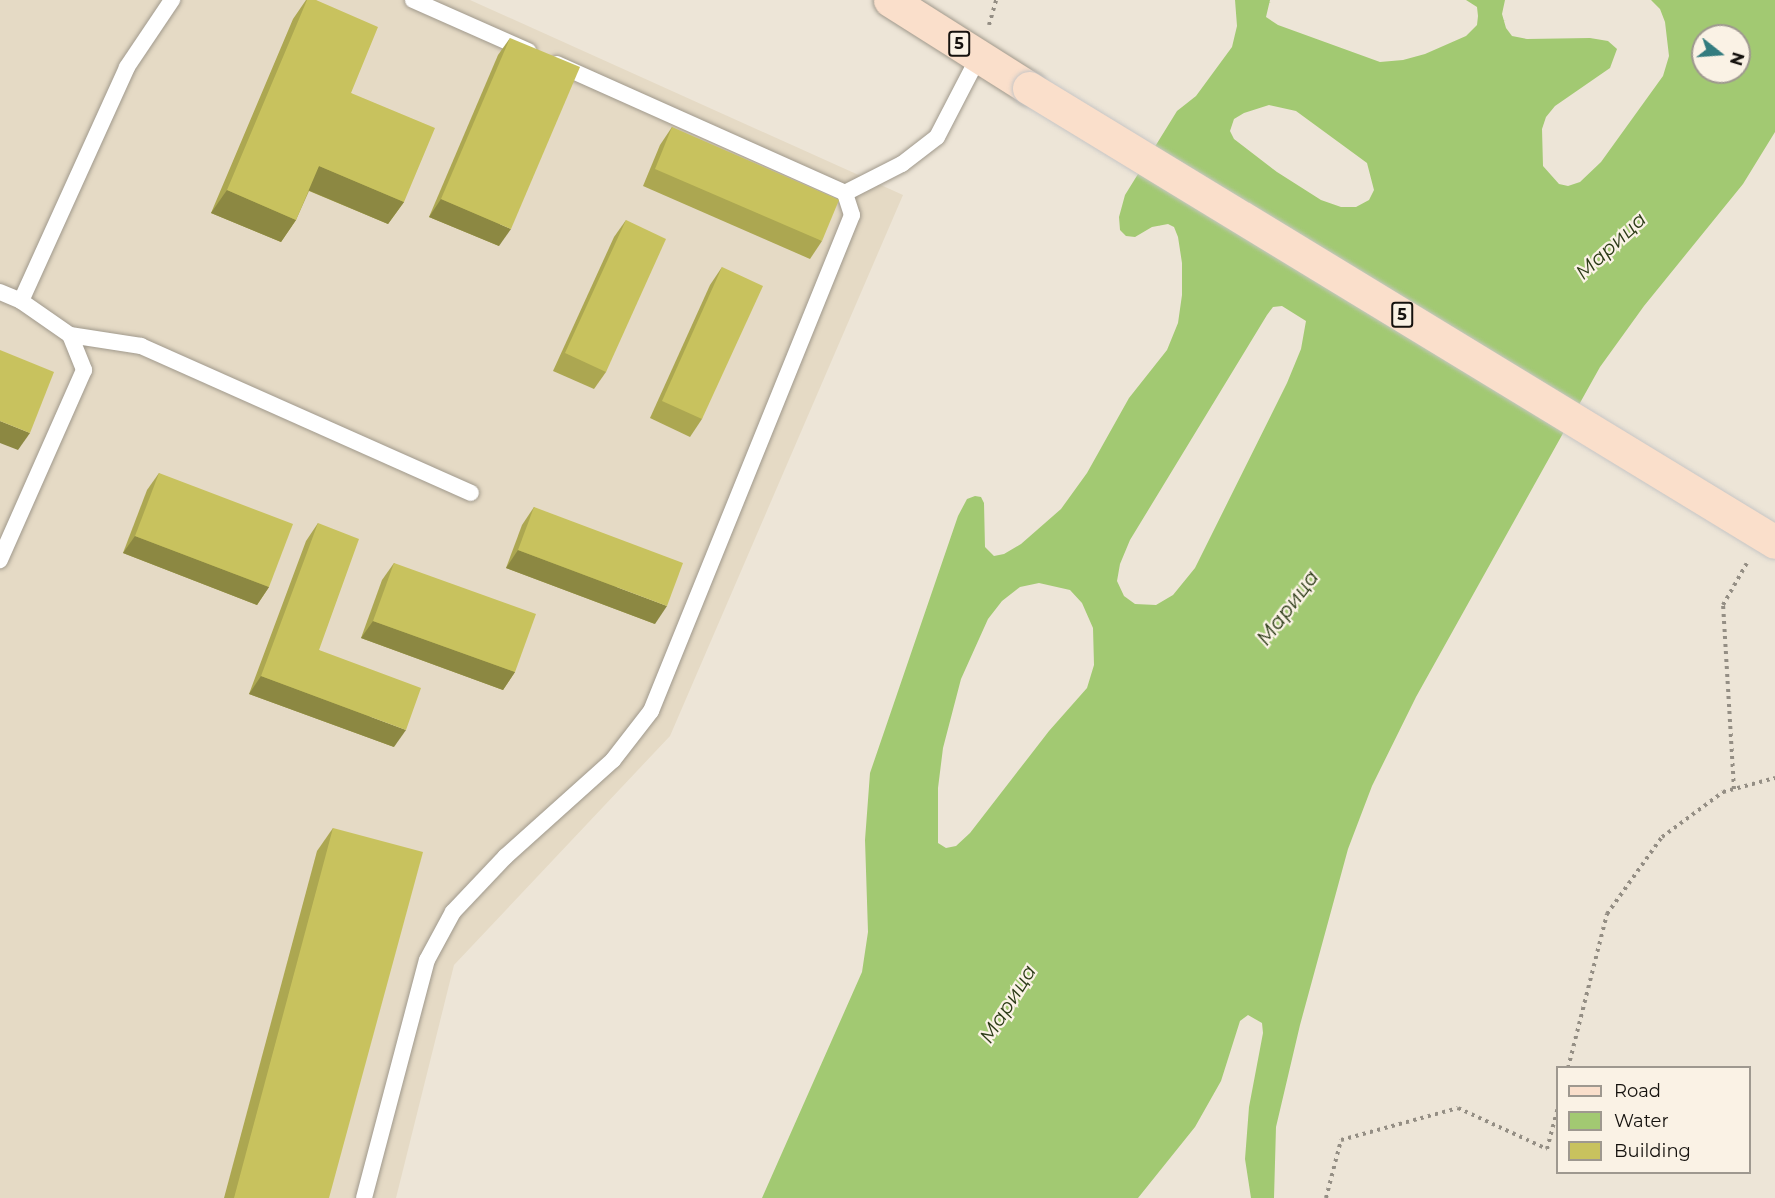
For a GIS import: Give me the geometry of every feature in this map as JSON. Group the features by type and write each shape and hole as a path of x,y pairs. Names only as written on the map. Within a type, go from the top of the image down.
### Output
{"main road":[{"name":"5","path":"890,0 1763,548"}],"lane":[{"path":"21,302 127,67 171,0"},
{"path":"364,1198 427,960 453,912 505,857 613,760 651,711 852,215 845,193 413,0"},
{"path":"845,193 902,164 937,137 979,57"},
{"path":"0,292 21,302 70,334 141,346 471,493"},
{"path":"0,560 84,370 70,334"}],"path":[{"path":"1734,789 1723,605 1763,548"},
{"path":"1569,1066 1607,914 1662,837 1723,792 1775,778"},
{"path":"1326,1198 1341,1140 1458,1108 1547,1149 1556,1111"}],"shaded area":[{"path":"0,0 470,0 903,195 670,736 454,965 396,1198 0,1198"}],"water":[{"name":"Марица","path":"1235,0 1270,0 1266,17 1278,25 1380,62 1403,60 1425,54 1466,36 1477,25 1478,16 1477,7 1466,0 1505,0 1502,14 1506,28 1512,36 1527,39 1590,38 1608,41 1617,49 1610,68 1555,106 1546,117 1542,129 1543,166 1559,184 1568,186 1580,182 1601,162 1663,76 1669,56 1665,22 1660,9 1651,0 1775,0 1775,132 1743,184 1644,306 1600,367 1416,697 1372,786 1348,849 1300,1025 1276,1127 1274,1198 1251,1198 1245,1159 1249,1107 1263,1033 1262,1023 1248,1015 1240,1021 1221,1081 1195,1127 1138,1198 762,1198 862,972 868,932 865,840 870,773 958,516 967,499 975,496 981,497 984,503 985,547 994,556 1004,554 1021,544 1061,509 1087,473 1129,398 1167,350 1178,323 1182,295 1182,263 1178,237 1174,227 1168,224 1152,227 1135,237 1126,236 1120,230 1119,217 1125,195 1177,111 1196,96 1232,47 1237,26","holes":["1269,105 1296,111 1367,163 1374,190 1369,200 1356,207 1341,207 1321,200 1277,172 1234,139 1230,131 1234,119 1244,113","1282,306 1306,321 1301,349 1287,383 1195,568 1173,595 1156,605 1135,604 1124,596 1117,581 1120,564 1130,540 1267,315 1273,307","1039,583 1070,590 1082,603 1093,628 1094,665 1087,688 1049,731 970,833 956,846 946,848 938,843 938,788 943,748 961,679 988,619 1002,601 1020,587"]}],"building":[{"path":"307,0 316,0 378,27 351,93 435,128 404,202 319,166 296,220 227,190"},
{"path":"510,38 580,67 511,229 441,199"},
{"path":"672,127 839,200 822,241 655,169"},
{"path":"626,220 666,239 606,372 565,353"},
{"path":"722,267 763,286 702,419 662,401"},
{"path":"0,350 54,372 30,433 0,421"},
{"path":"159,473 293,524 269,587 135,536"},
{"path":"534,507 683,563 667,606 518,550"},
{"path":"318,523 359,539 319,650 421,688 406,730 261,676"},
{"path":"394,563 536,614 515,672 373,621"},
{"path":"333,828 423,852 329,1198 234,1198"}]}
